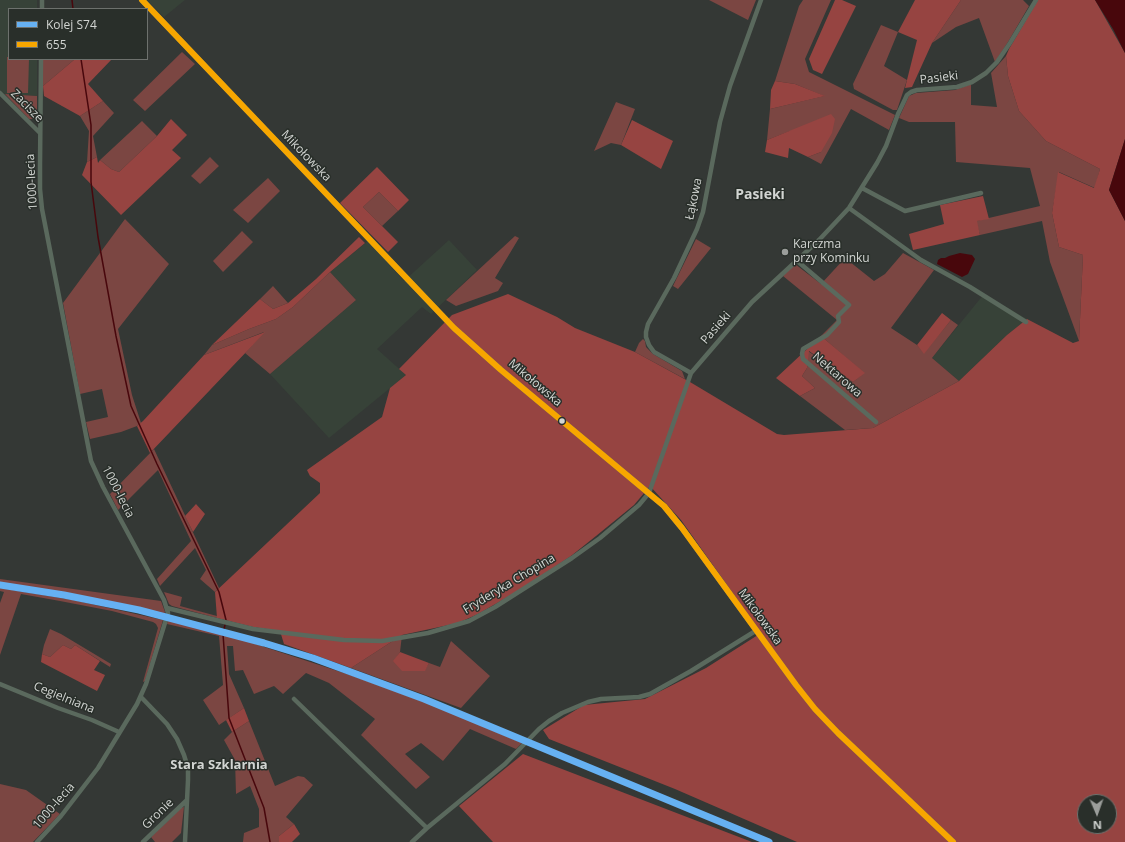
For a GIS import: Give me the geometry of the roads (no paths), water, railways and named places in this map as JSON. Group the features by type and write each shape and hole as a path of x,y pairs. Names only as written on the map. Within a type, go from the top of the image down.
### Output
{"main road":[{"name":"Mikołowska","path":"142,0 454,328 501,370 664,506 682,528 815,708 838,733 953,842"}],"street":[{"name":"Łąkowa","path":"691,373 654,352 649,345 646,332 648,324 674,278 697,229 703,212 720,122 730,86 761,0"},
{"name":"Pasieki","path":"650,493 691,373 752,302 819,240 849,208 886,146 907,95 917,90 957,87 972,82 986,73 997,62 1036,0"},
{"name":"1000-lecia","path":"37,842 77,797 98,768 141,697 168,612 91,461 42,208 40,181 41,60"},
{"name":"Zacisze","path":"0,93 40,133"},
{"path":"862,188 905,211 981,193"},
{"path":"849,208 921,260 970,287 1026,322"},
{"name":"Nektarowa","path":"796,260 849,305 838,316 839,322 827,335 803,350 803,359 876,422"},
{"name":"Fryderyka Chopina","path":"167,608 253,629 344,640 382,641 435,631 458,625 474,618 545,576 600,538 639,505 650,493"},
{"path":"412,842 505,764 544,725 562,713 588,702 601,699 639,697 650,694 691,671 757,630"},
{"name":"Cegielniana","path":"0,684 119,732"},
{"path":"141,697 167,724 184,755 188,768 185,842"},
{"path":"294,700 427,828"},
{"name":"Gronie","path":"143,842 187,800"},
{"path":"416,838 420,842"}],"waterway":[{"path":"72,0 73,8"},
{"path":"81,60 91,125 91,182 98,237 116,336 131,406 157,464 219,592 226,620"},
{"path":"224,629 225,625"},
{"path":"223,634 229,718 264,808 270,842"}],"rail line":[{"name":"S74","path":"0,585 64,595 139,610 264,643 313,658 424,699 769,842"}],"place":[{"name":"Karczma przy Kominku","path":"785,252"}],"district":[{"name":"Pasieki","path":"760,195"},
{"name":"Stara Szklarnia","path":"219,765"}]}
